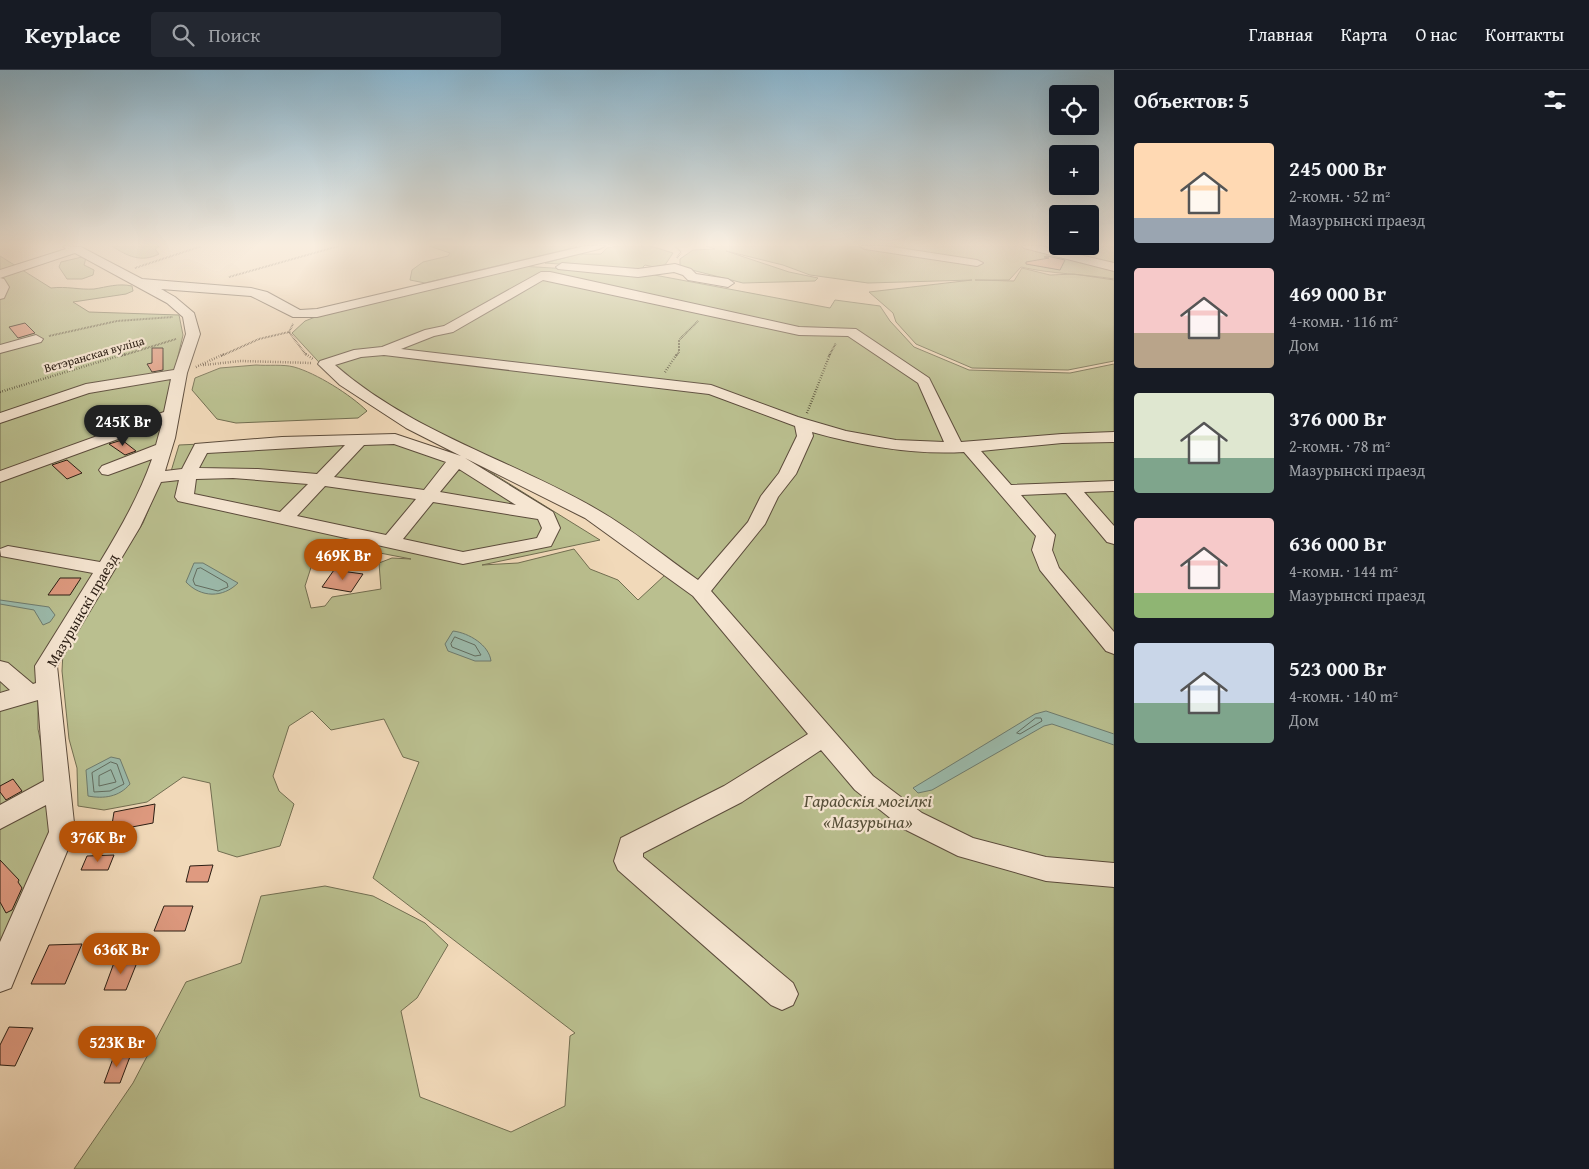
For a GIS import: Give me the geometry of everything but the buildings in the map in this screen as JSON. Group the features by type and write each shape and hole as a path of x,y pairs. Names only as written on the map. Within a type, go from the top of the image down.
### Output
{"street":[{"path":"166,297 171,300 191,325"},
{"path":"266,297 281,307 298,314 347,307 387,297"},
{"path":"384,351 430,333 448,329 504,297"},
{"path":"643,297 799,330 844,332 866,340 924,381 961,447 1008,490 1046,535 1042,550 1050,570 1114,646"},
{"name":"Мазурынскі праезд","path":"0,977 62,832 57,786 38,691 46,666 131,527 154,478 172,415 189,369 191,325"},
{"path":"0,349 36,339"},
{"path":"1114,437 1054,439 961,447 908,446 803,424 740,398 711,390 384,351 350,355 325,364 344,382 412,425 592,514 700,591 864,783 906,816 968,848 1046,869 1114,875"},
{"path":"0,418 86,389 189,369"},
{"path":"0,477 172,415"},
{"path":"700,591 756,524 770,496 787,474 804,436 803,424"},
{"path":"395,439 457,460 546,516 551,528 544,542 463,558 184,497 189,472 201,448 282,442 359,440 395,439"},
{"path":"284,519 359,440"},
{"path":"108,470 164,448"},
{"path":"390,543 457,460"},
{"path":"154,478 189,472 259,472 428,496 546,516"},
{"path":"1008,490 1114,486"},
{"path":"1070,487 1114,538"},
{"path":"8,552 105,569"},
{"path":"0,669 38,691"},
{"path":"0,702 38,691"},
{"path":"782,994 628,861 631,846 733,794 824,736"},
{"path":"0,818 57,786"}],"path":[{"path":"660,384 667,367 679,352 679,340 698,321 711,312"},
{"path":"289,332 298,314"},
{"path":"36,339 117,321 191,325"},
{"name":"Ветэранская вуліца","path":"0,392 191,325"},
{"path":"289,332 308,357 325,364"},
{"path":"189,369 259,339 289,332"},
{"path":"803,424 826,361 844,332"},
{"path":"189,369 241,361 283,360 325,364"}],"green space":[{"path":"0,297 104,297 73,302 89,312 179,315 183,335 149,479 38,688 38,729 59,832 0,966"},
{"name":"Гарадскія могілкі «Мазурына»","path":"394,297 773,297 830,308 835,300 880,306 890,321 914,347 969,370 1070,373 1114,364 1114,1169 74,1169 133,1083 186,982 241,963 261,896 325,886 373,896 425,923 448,945 417,998 401,1011 420,1097 511,1132 565,1106 570,1036 575,1033 373,878 419,762 403,757 384,719 331,730 312,711 289,726 273,776 279,791 294,804 280,846 237,857 218,851 210,783 183,777 147,802 104,810 78,806 77,768 69,739 62,671 63,652 143,523 160,482 169,478 179,445 398,435 492,473 600,540 482,565 518,563 574,549 590,569 618,580 638,600 665,575 585,516 340,385 292,333 305,321","holes":["354,548 411,559 392,558 379,563 381,589 332,597 325,606 311,608 305,586 315,555 357,554"]},
{"path":"875,297 1114,297 1114,361 1068,370 972,368 916,344 896,322 893,313"},
{"path":"256,365 285,366 303,370 333,385 367,411 358,418 236,423 217,419 192,390 195,378 220,368"}],"water":[{"path":"194,563 203,563 238,583 232,588 219,593 212,594 198,591 186,582"},
{"path":"0,600 49,607 55,615 50,622 43,625 34,610 0,604"},
{"path":"453,631 472,637 486,650 491,661 475,661 448,651 445,644"},
{"path":"1046,711 1114,734 1114,745 1052,724 1044,726 932,790 918,793 913,788 1035,714"},
{"path":"111,757 120,759 130,784 121,792 111,796 88,796 86,770"}]}
